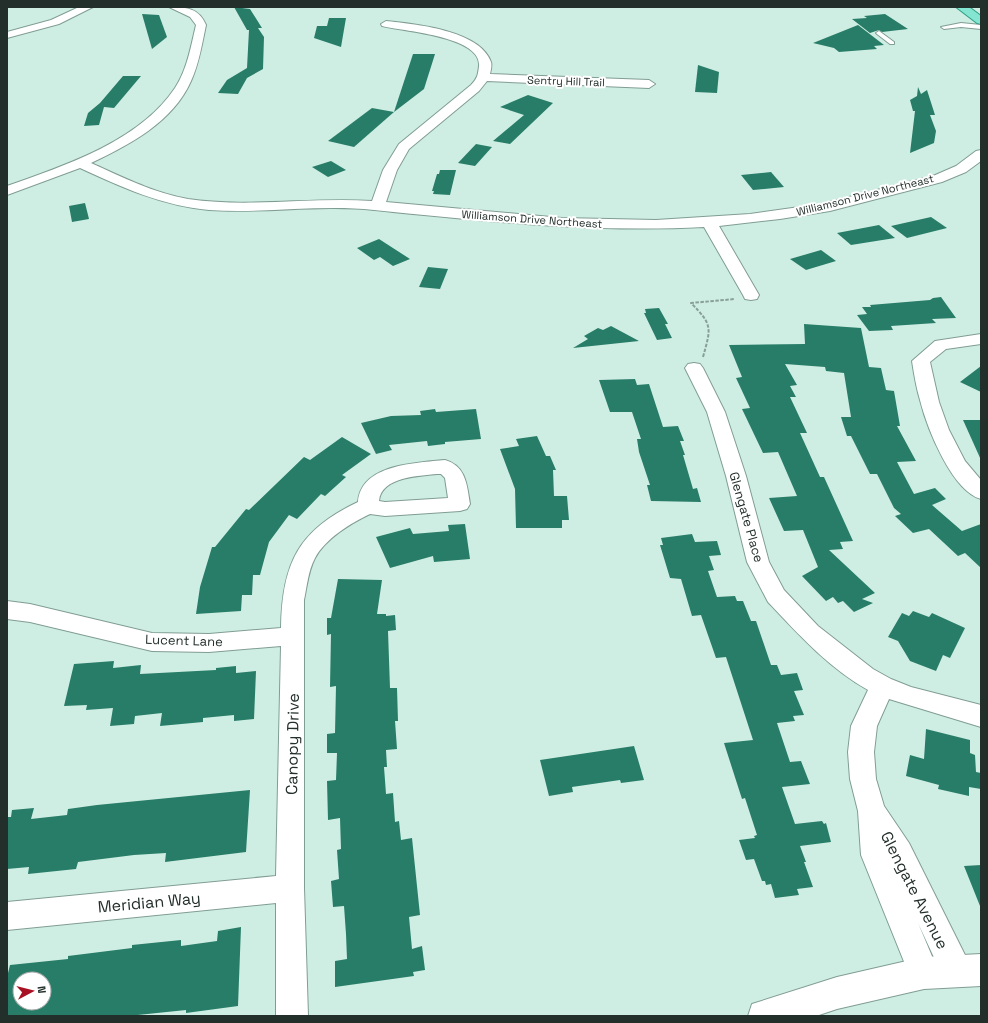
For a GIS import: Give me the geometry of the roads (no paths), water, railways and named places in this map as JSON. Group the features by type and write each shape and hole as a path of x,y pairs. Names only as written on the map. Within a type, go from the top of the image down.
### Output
{"main road":[{"path":"974,9 981,21"}],"street":[{"path":"7,35 48,24 88,7"},
{"path":"7,191 79,163 137,132 157,117 181,90 187,78 201,25 199,20 194,15 174,7"},
{"path":"377,206 390,170 404,147 475,88 484,77 486,68 484,58 476,50 464,42 432,31 386,24"},
{"name":"Sentry Hill Trail","path":"484,77 649,84"},
{"name":"Williamson Drive Northeast","path":"79,163 156,195 191,204 232,206 330,203 561,223 637,224 709,222 773,216 814,210 933,179 974,162 981,154"},
{"path":"709,222 751,295"},
{"path":"981,339 941,345 921,361 930,407 944,440 970,484 981,492"},
{"name":"Glengate Place","path":"694,368 716,412 736,476 758,562 776,596 810,632 840,658 864,676 882,686 908,696 981,716"},
{"name":"Canopy Drive","path":"292,1016 290,888 293,600 304,557 322,536 343,520 368,506"},
{"name":"Lucent Lane","path":"7,610 30,613 152,642 209,643 293,636"},
{"name":"Glengate Avenue","path":"882,686 864,726 861,752 863,779 872,811 875,855 901,883 969,970"},
{"name":"Glengate Avenue","path":"901,883 924,972"},
{"name":"Meridian Way","path":"7,916 290,888"},
{"path":"764,1016 836,994 924,972 969,970"}],"lane":[{"path":"961,26 968,23 972,18 974,9"},
{"path":"951,32 944,27 981,27"},
{"path":"878,33 892,43"}]}
